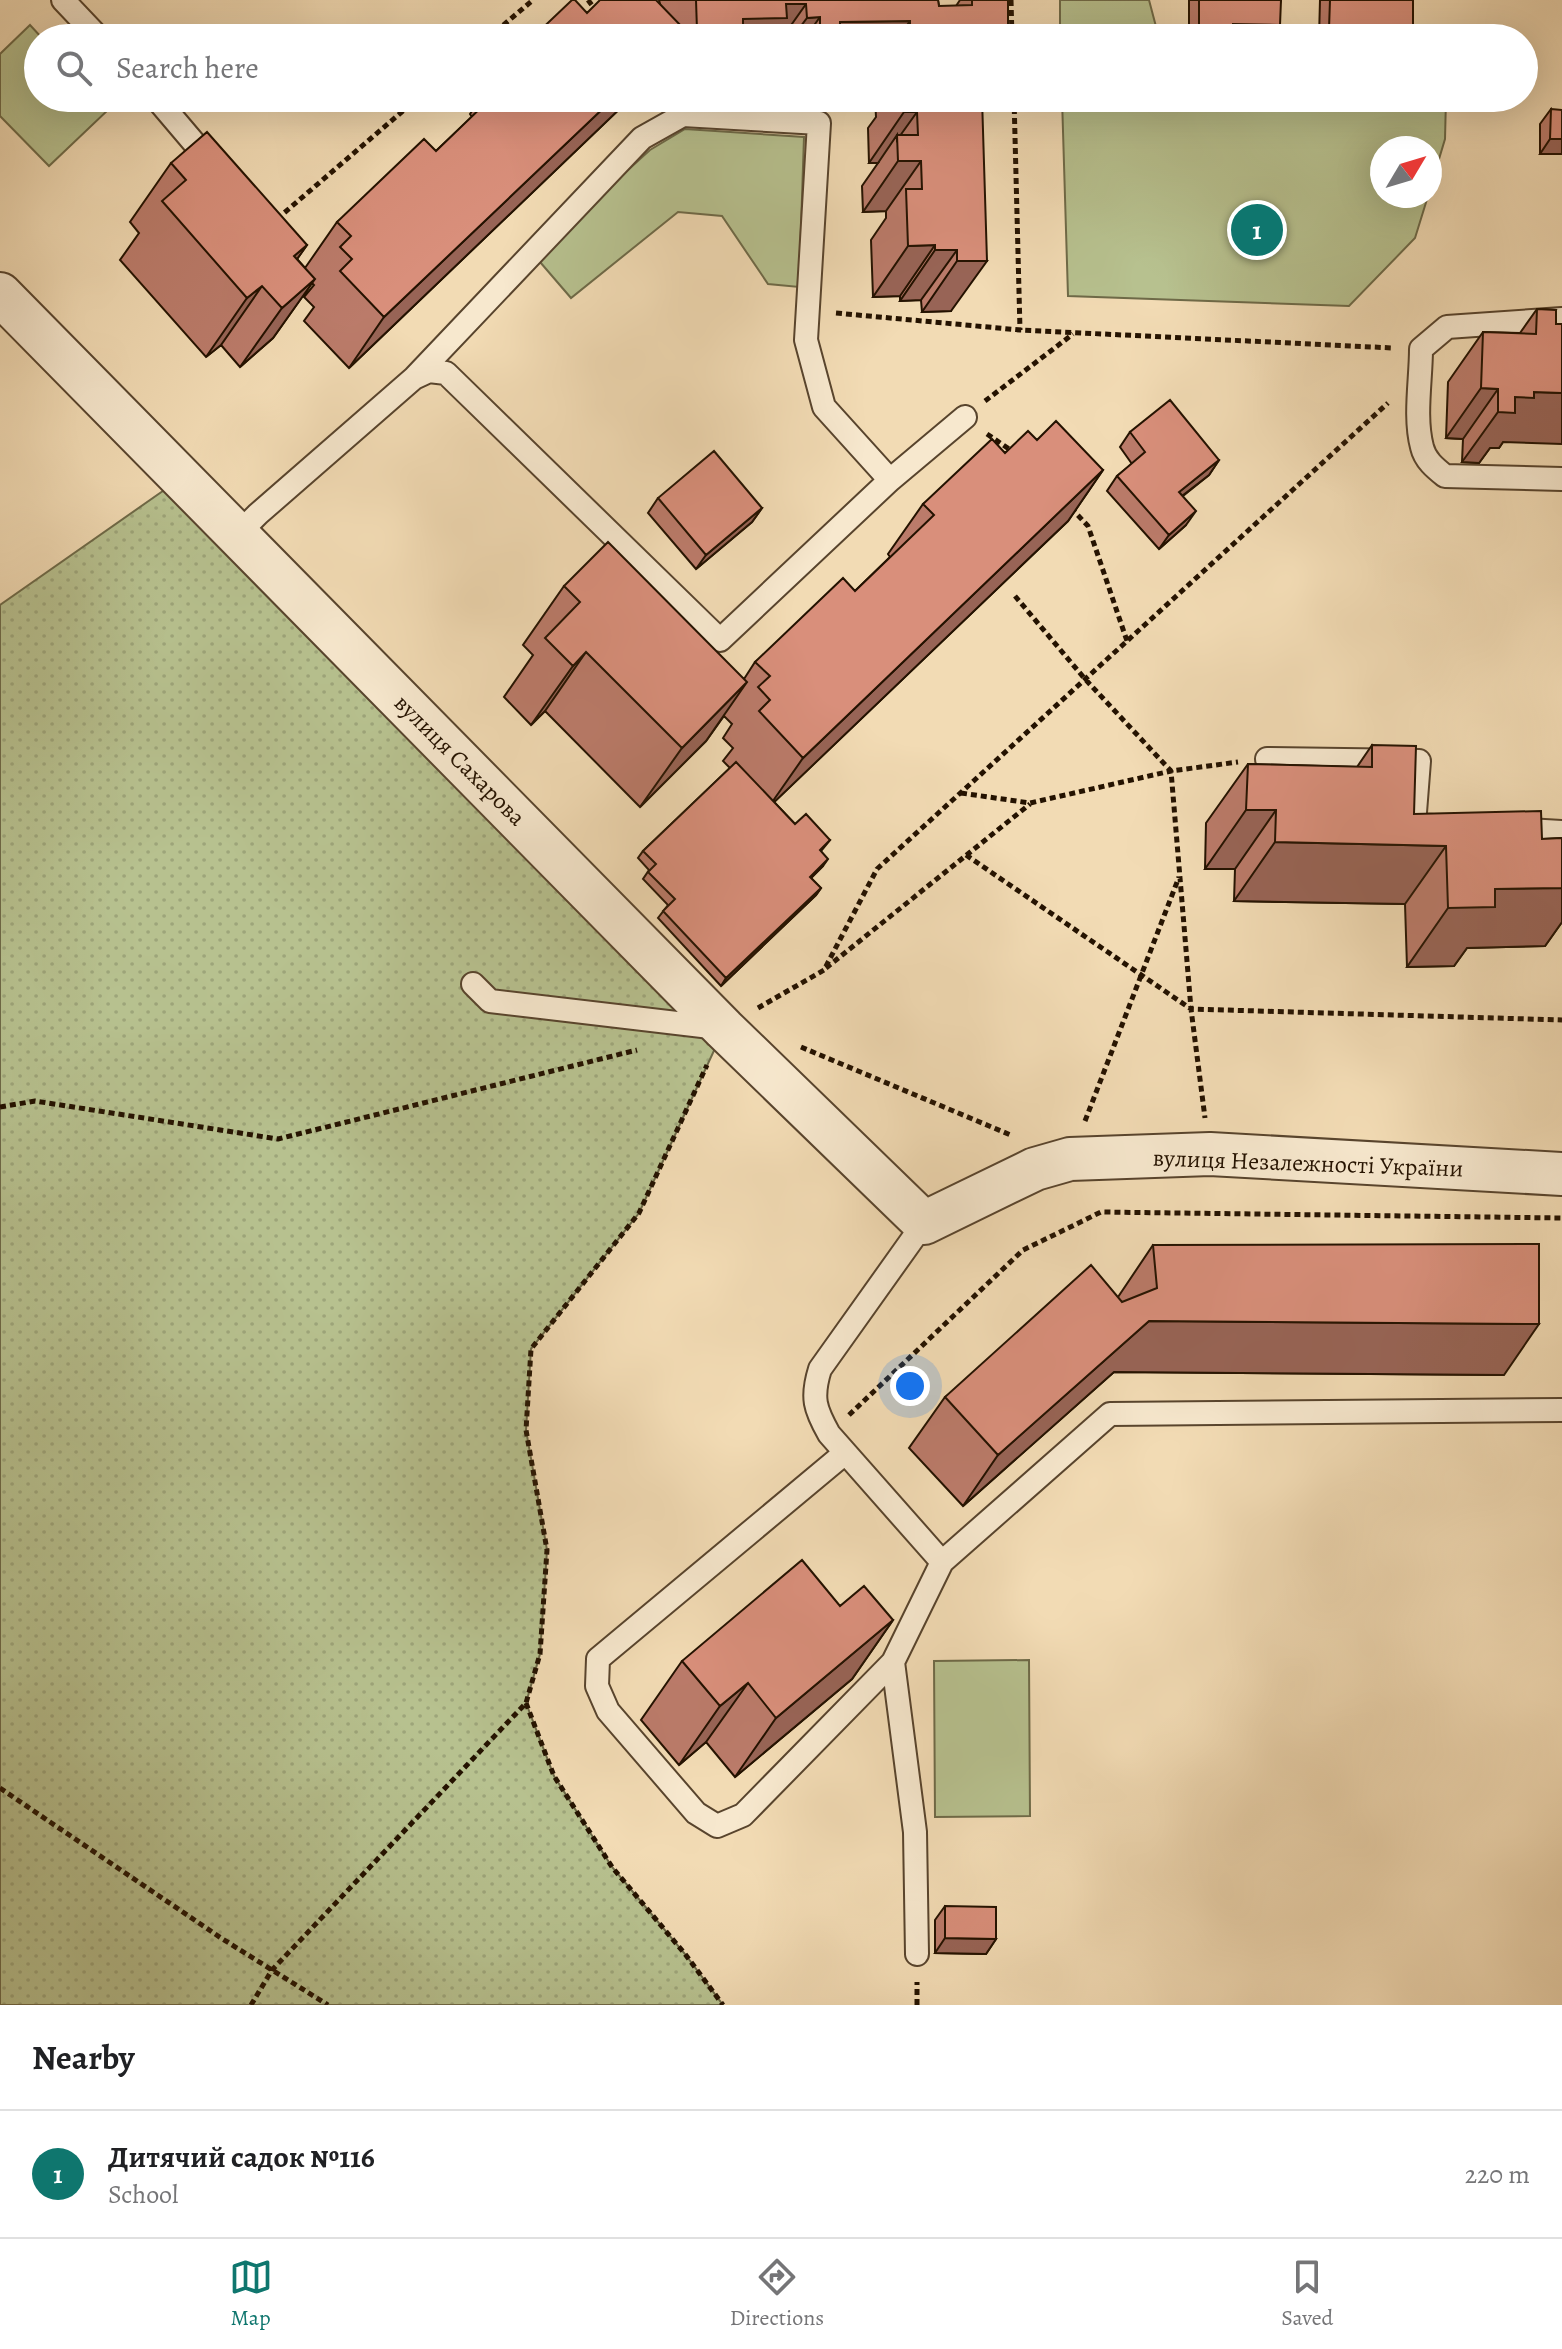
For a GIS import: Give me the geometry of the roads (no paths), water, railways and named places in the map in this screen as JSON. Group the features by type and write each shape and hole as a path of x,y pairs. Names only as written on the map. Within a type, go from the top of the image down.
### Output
{"street":[{"name":"вулиця Сахарова","path":"0,294 724,1029 924,1223"},
{"name":"вулиця Незалежності України","path":"924,1223 1035,1169 1070,1159 1210,1154 1562,1174"}],"lane":[{"path":"63,0 86,24"},
{"path":"168,112 228,182"},
{"path":"238,534 414,378 642,138 683,115 819,123 806,340 824,407 890,480"},
{"path":"1562,319 1447,327 1421,349 1422,448 1432,466 1445,476 1562,479"},
{"path":"414,378 429,371 446,373 720,640 890,480 965,417"},
{"path":"1267,759 1419,761 1414,825 1458,827"},
{"path":"1488,828 1562,832"},
{"path":"473,984 490,1001 724,1029"},
{"path":"924,1223 820,1369 813,1390 819,1416 829,1434 942,1562"},
{"path":"845,1453 598,1659 597,1686 608,1711 696,1813 717,1826 743,1815 893,1662 942,1562 1110,1414 1562,1410"},
{"path":"893,1662 915,1832 917,1954"}],"place":[{"name":"Дитячий садок №116","path":"1257,230"}]}
